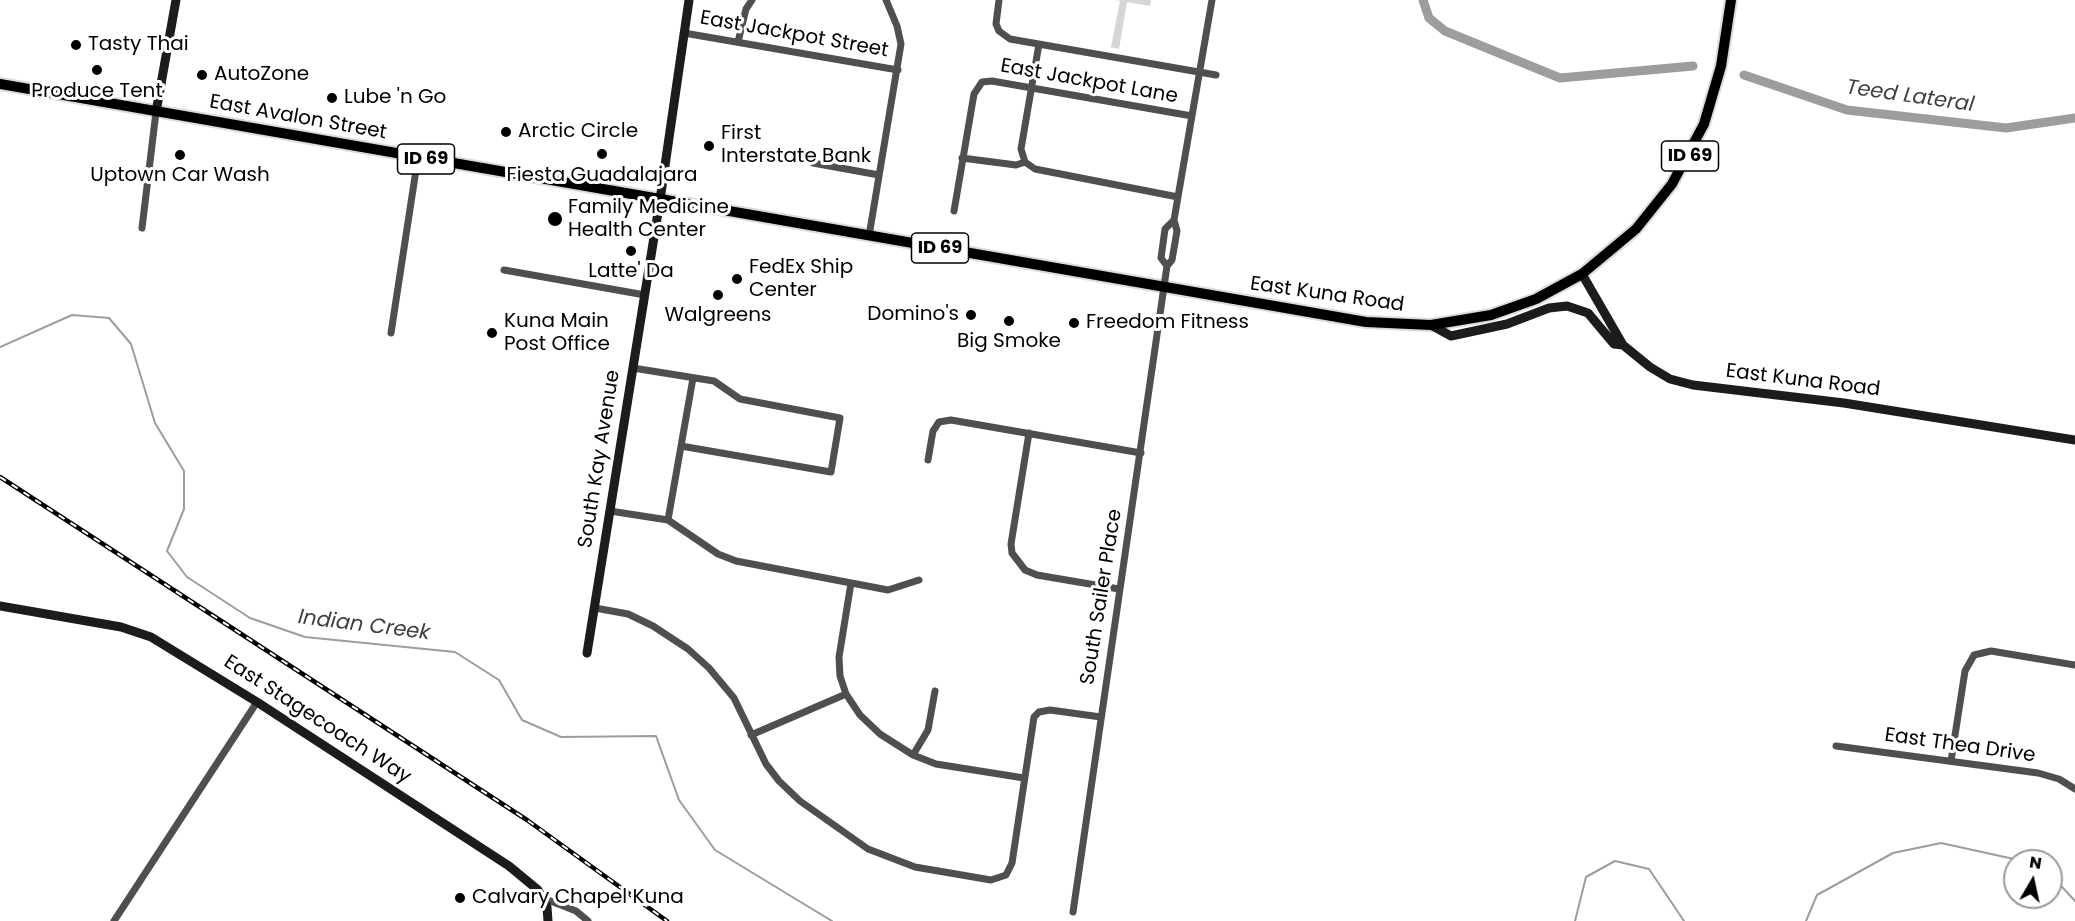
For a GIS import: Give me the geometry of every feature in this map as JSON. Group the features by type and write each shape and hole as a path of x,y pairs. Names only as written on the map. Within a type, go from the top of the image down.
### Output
{"main road":[{"name":"ID 69","path":"1582,274 1616,249 1654,210 1690,155 1714,96 1731,0"},
{"name":"East Avalon Street","path":"0,84 660,200"},
{"name":"East Kuna Road","path":"660,200 1366,322 1431,325 1464,320 1514,308 1561,287 1582,274"}],"street":[{"path":"142,228 156,112 176,0"},
{"name":"South Kay Avenue","path":"587,653 660,200 689,0"},
{"path":"738,42 746,9 752,0"},
{"path":"869,236 898,70 900,34 886,0"},
{"path":"999,0 995,18 999,31 1010,39 1216,75"},
{"path":"1174,220 1165,229 1161,258 1167,266 1172,260 1177,231 1174,220 1212,0"},
{"name":"East Jackpot Street","path":"684,33 898,70"},
{"path":"1040,44 1021,148 1025,162 1035,169 1178,198"},
{"name":"East Jackpot Lane","path":"962,158 974,94 980,84 992,81 1192,116"},
{"path":"391,333 418,157"},
{"path":"954,211 962,158 1012,165 1025,162"},
{"path":"813,163 879,175"},
{"name":"South Sailer Place","path":"1073,912 1119,589 1166,288 1167,266"},
{"path":"504,270 645,294"},
{"name":"East Kuna Road","path":"1582,274 1623,345 1650,367 1670,378 1693,385 1844,403 2075,440"},
{"path":"1431,325 1451,336 1507,324 1549,308 1567,306 1588,313 1614,344 1623,345"},
{"path":"633,368 714,381 740,399 840,418 831,472 681,446"},
{"path":"668,520 693,378"},
{"path":"928,460 933,431 939,422 951,420 1141,453"},
{"path":"1029,434 1011,544 1012,554 1017,562 1037,575 1119,589"},
{"path":"610,511 668,520 718,554 736,561 888,590 919,580"},
{"path":"851,583 839,657 840,676 846,694 860,715 880,734 913,755 936,764 1024,778"},
{"name":"East Stagecoach Way","path":"0,606 136,631 257,702 509,866 529,881 543,898 576,911 588,921"},
{"path":"595,608 628,614 653,626 688,649 709,668 734,698 766,764 779,781 800,801 868,849 915,867 991,880 1006,875 1012,863 1032,724 1039,712 1050,710 1101,717"},
{"path":"1951,761 1965,671 1974,655 1991,651 2075,665"},
{"path":"913,755 928,730 935,691"},
{"path":"751,735 846,694"},
{"path":"114,921 257,702"},
{"name":"East Thea Drive","path":"1836,746 2038,773 2059,779 2075,789"},
{"path":"543,898 548,921"}],"shaded area":[{"path":"1117,0 1151,0 1150,6 1127,2 1119,49 1111,47 1120,1"}],"waterway":[{"name":"Teed Lateral","path":"1423,0 1429,18 1445,31 1560,78 1693,66"},
{"name":"Teed Lateral","path":"1744,75 1847,110 2006,128 2075,118"},
{"name":"Indian Creek","path":"0,347 72,315 109,318 131,344 155,423 184,471 184,509 167,551 187,577 250,618 305,637 455,652 499,680 522,720 561,737 656,736 679,800 715,850 832,921"},
{"name":"Indian Creek","path":"1806,921 1817,895 1893,853 1941,843 2003,857"},
{"name":"Indian Creek","path":"1575,921 1586,877 1615,861 1649,869 1684,921"},
{"name":"Indian Creek","path":"2063,888 2075,901"}],"railway":[{"path":"0,477 527,820 667,921"}],"place":[{"name":"Tasty Thai","path":"76,45"},
{"name":"Produce Tent","path":"97,70"},
{"name":"AutoZone","path":"202,75"},
{"name":"Lube 'n Go","path":"332,98"},
{"name":"Arctic Circle","path":"506,132"},
{"name":"First Interstate Bank","path":"709,146"},
{"name":"Fiesta Guadalajara","path":"602,154"},
{"name":"Uptown Car Wash","path":"180,155"},
{"name":"Family Medicine Health Center","path":"555,219"},
{"name":"Latte' Da","path":"631,251"},
{"name":"FedEx Ship Center","path":"737,279"},
{"name":"Walgreens","path":"718,295"},
{"name":"Domino's","path":"971,315"},
{"name":"Big Smoke","path":"1009,321"},
{"name":"Freedom Fitness","path":"1074,323"},
{"name":"Kuna Main Post Office","path":"492,333"},
{"name":"Calvary Chapel Kuna","path":"460,898"}]}
